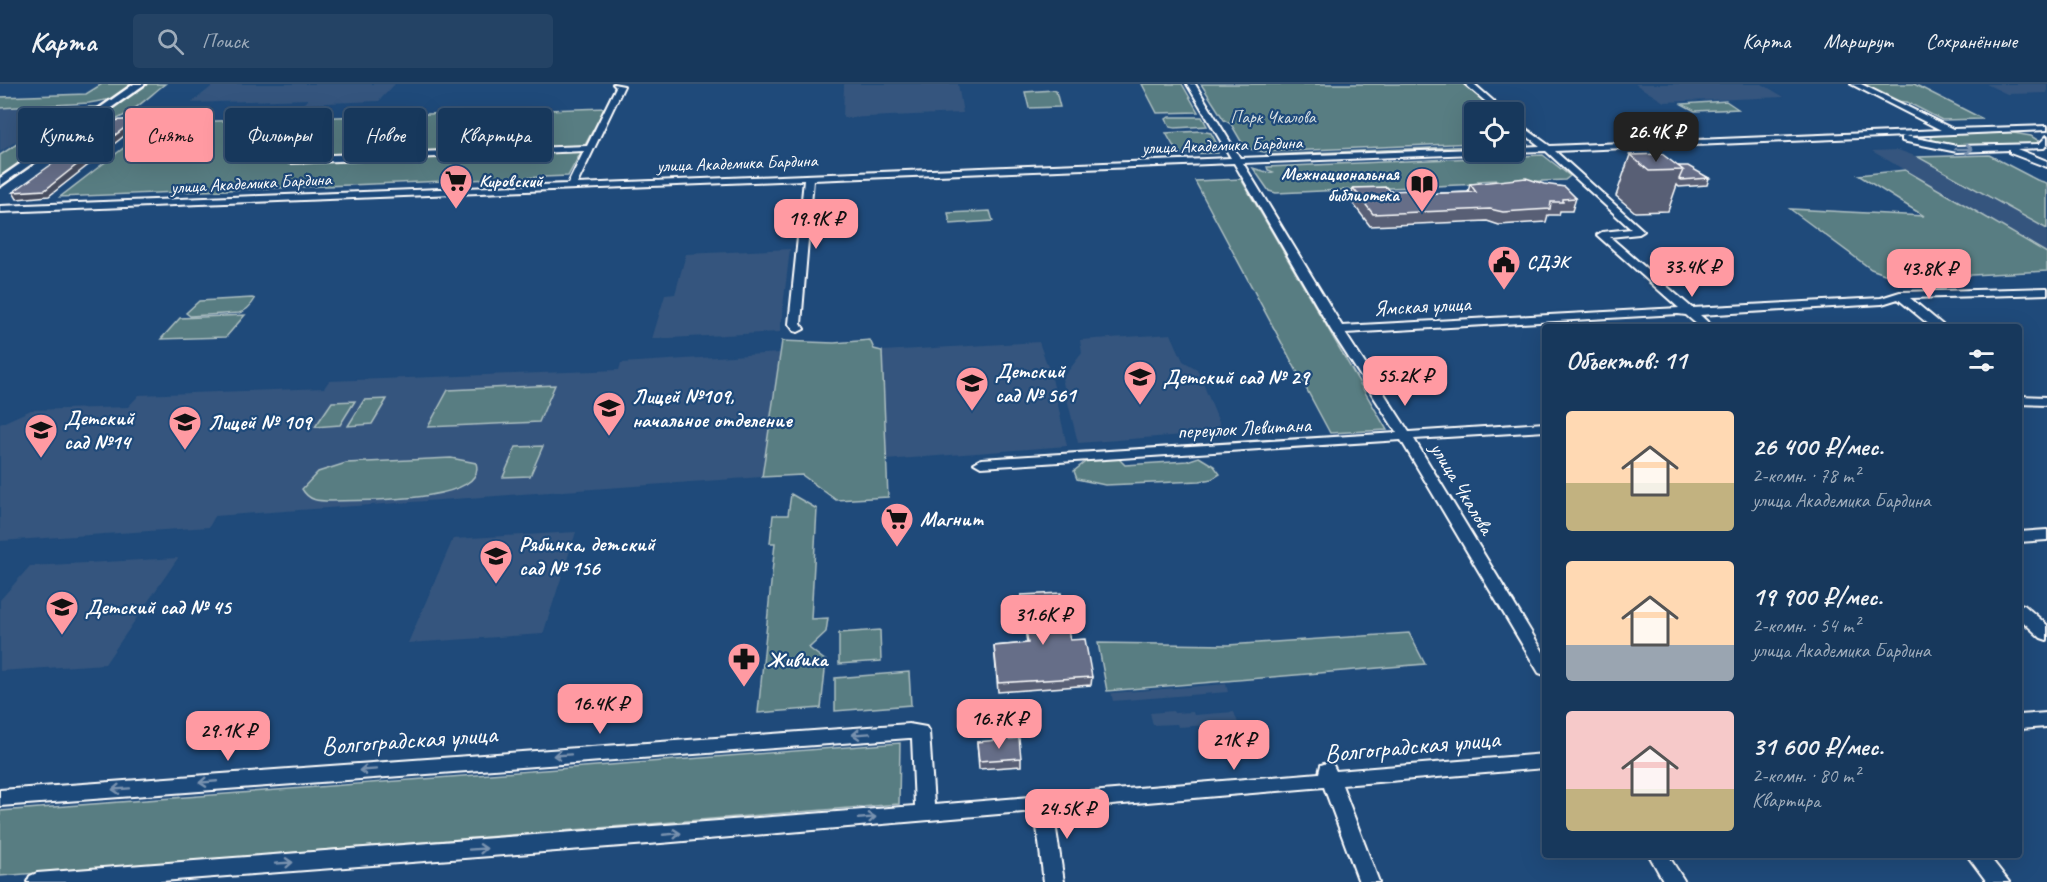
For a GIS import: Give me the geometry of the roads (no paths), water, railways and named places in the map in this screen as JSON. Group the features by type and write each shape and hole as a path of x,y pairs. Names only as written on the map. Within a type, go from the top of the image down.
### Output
{"main road":[{"path":"0,183 140,84"}],"street":[{"path":"571,187 620,86 617,84"},
{"name":"улица Чкалова","path":"1191,84 1337,330 1406,437 1542,664"},
{"path":"1469,84 1490,102"},
{"path":"1854,84 1950,131"},
{"path":"1524,149 2047,128"},
{"path":"1998,129 2028,134 2044,142"},
{"path":"1524,130 1639,231 1602,235 1704,324"},
{"path":"1930,132 1925,136 1926,139 1941,146"},
{"path":"1864,136 1895,137 1957,149 2044,142"},
{"path":"2034,158 2029,152 2030,148 2044,142"},
{"path":"332,158 590,148"},
{"path":"1987,148 2009,150 2047,164"},
{"name":"улица Академика Бардина","path":"0,209 1464,151"},
{"path":"798,329 795,324 809,177"},
{"name":"Ямская улица","path":"1337,330 1882,301 1900,295 2047,291"},
{"path":"1900,295 1935,324"},
{"path":"2022,400 2045,403"},
{"name":"переулок Левитана","path":"981,463 1542,427"},
{"path":"2022,537 2047,535"},
{"path":"2022,612 2047,634"},
{"path":"2022,722 2047,720"},
{"name":"Волгоградская улица","path":"0,798 682,746 920,732 925,813"},
{"name":"Волгоградская улица","path":"37,882 155,877 1043,804 1329,776 1542,761"},
{"path":"1329,776 1369,882"},
{"path":"1043,804 1054,882"},
{"path":"1660,858 1675,882"},
{"path":"1979,858 1999,882"}],"place":[{"name":"Кировский","path":"456,210"},
{"name":"Межнациональная библиотека","path":"1422,213"},
{"name":"СДЭК","path":"1504,291"},
{"name":"Детский сад № 29","path":"1140,406"},
{"name":"Детский сад № 561","path":"972,412"},
{"name":"Лицей №109, начальное отделение","path":"609,437"},
{"name":"Лицей № 109","path":"185,451"},
{"name":"Детский сад №14","path":"41,459"},
{"name":"Магнит","path":"897,548"},
{"name":"Рябинка, детский сад № 156","path":"496,585"},
{"name":"Детский сад № 45","path":"62,636"},
{"name":"Живика","path":"744,688"}],"park label":[{"name":"Парк Чкалова","path":"1273,117"}]}
